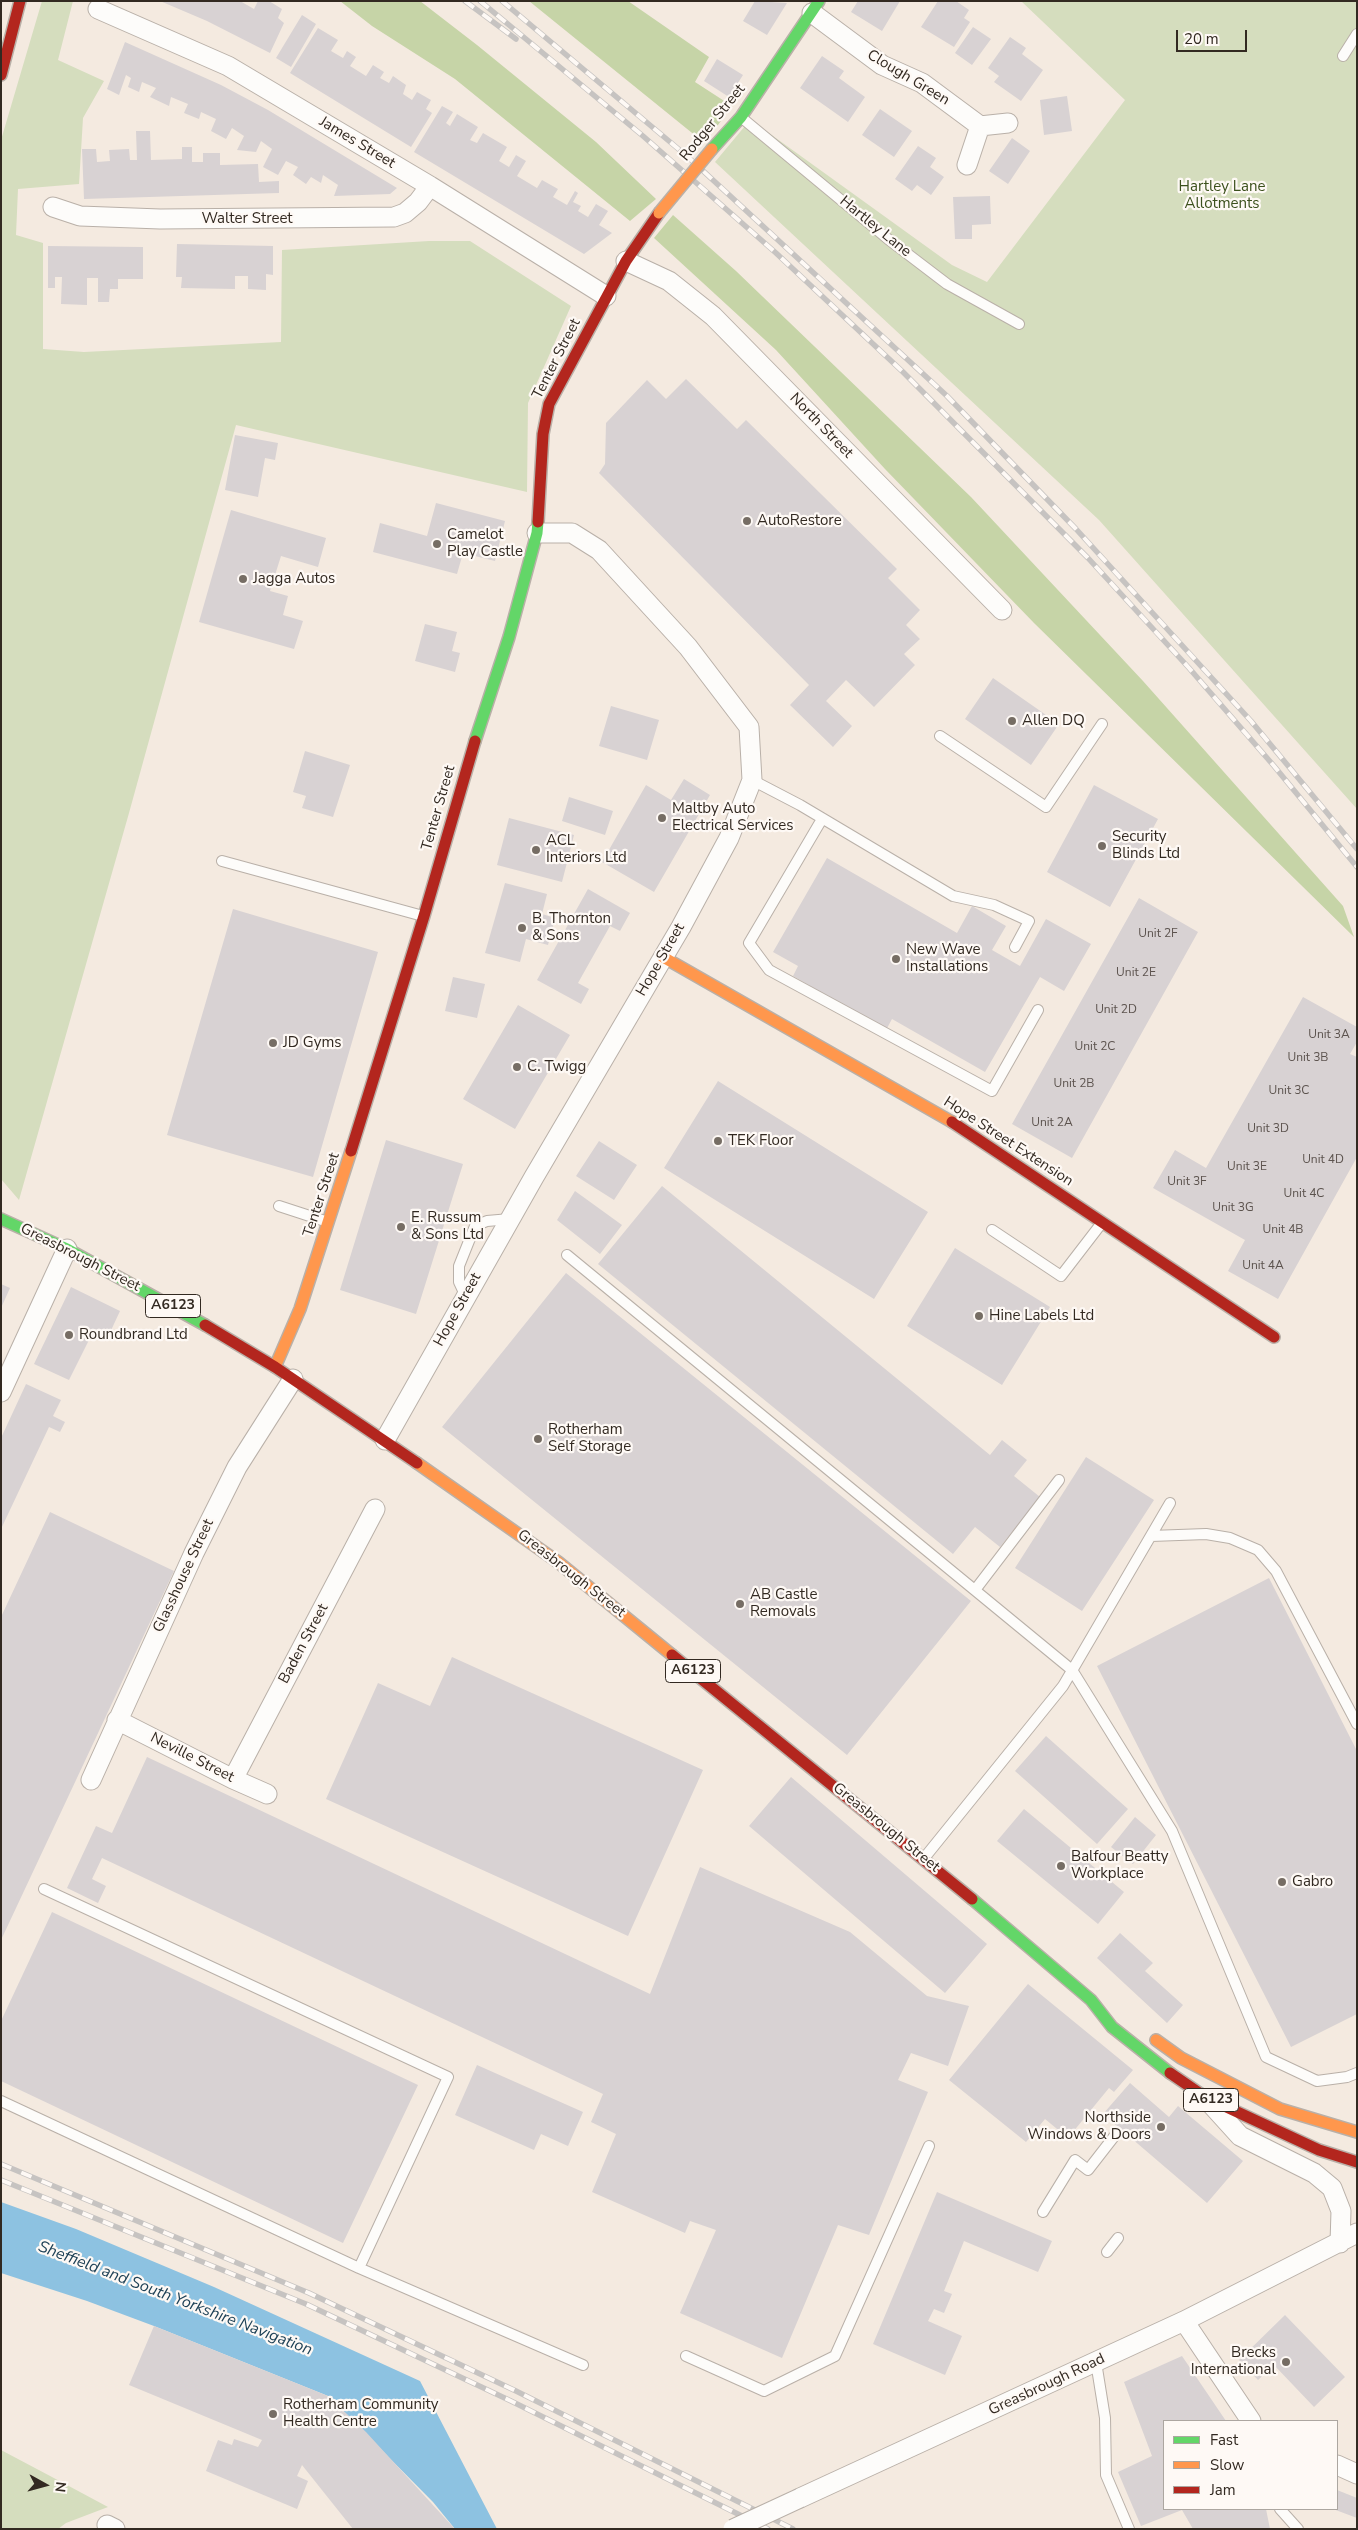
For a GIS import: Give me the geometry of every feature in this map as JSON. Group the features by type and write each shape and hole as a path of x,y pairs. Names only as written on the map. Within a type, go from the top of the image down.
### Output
{"street":[{"path":"1,74 20,1"},
{"name":"Rodger Street","path":"626,261 659,213 741,117 815,7"},
{"name":"Clough Green","path":"815,7 882,65 922,83 980,126"},
{"name":"James Street","path":"98,9 228,66 430,186 606,296"},
{"path":"967,165 980,126 1008,123"},
{"name":"Walter Street","path":"53,207 80,216 160,219 394,218 405,213 418,202 430,186"},
{"name":"Tenter Street","path":"275,1367 300,1309 329,1222 424,916 463,778 509,637 537,533 543,434 549,404 626,261"},
{"name":"North Street","path":"626,261 669,281 713,316 1002,610"},
{"name":"Hope Street","path":"385,1440 510,1219 663,957 729,838 752,780 749,727 688,647 599,550 572,533 537,533"},
{"name":"Hope Street Extension","path":"663,957 972,1133 1102,1223 1274,1337"},
{"name":"Greasbrough Street","path":"1,1219 67,1249 182,1311 275,1367 385,1440 558,1562 924,1858 1091,2000 1112,2027 1205,2097 1240,2136 1314,2173 1332,2188 1341,2211 1340,2243"},
{"path":"1,1392 67,1249"},
{"name":"Glasshouse Street","path":"90,1780 194,1553 237,1467 293,1379"},
{"name":"Baden Street","path":"233,1779 375,1509"},
{"name":"Neville Street","path":"118,1720 233,1779 267,1794"},
{"name":"Greasbrough Street","path":"1091,2000 1116,2012"},
{"name":"A6123","path":"1145,2032 1181,2058 1280,2109 1357,2132"},
{"name":"Greasbrough Street","path":"1205,2097 1319,2150 1357,2162"},
{"name":"A6123","path":"1299,2115 1322,2135"},
{"name":"Greasbrough Road","path":"733,2529 1184,2321 1357,2233"},
{"path":"1184,2321 1250,2420"},
{"path":"1338,2465 1357,2474"}],"lane":[{"path":"1343,56 1357,34"},
{"name":"Hartley Lane","path":"741,117 888,239 947,284 1019,324"},
{"path":"940,736 1046,807 1102,724"},
{"path":"752,780 953,896 994,905 1030,922 1015,947"},
{"path":"822,819 749,943 769,970 992,1091 1038,1010"},
{"path":"222,861 424,916"},
{"path":"279,1206 329,1222"},
{"path":"466,1297 459,1282 459,1266 475,1226 487,1221 510,1219"},
{"path":"992,1230 1061,1276 1102,1223"},
{"path":"567,1255 1072,1670 1172,1831 1266,2057 1317,2081 1347,2077 1357,2073"},
{"path":"975,1590 1059,1480"},
{"path":"924,1858 1063,1686 1170,1503"},
{"path":"1151,1536 1206,1534 1230,1538 1258,1550 1276,1570 1357,1724"},
{"path":"44,1889 448,2078 359,2268"},
{"path":"1,2101 359,2268 582,2365"},
{"path":"1043,2212 1075,2160 1088,2170 1116,2134"},
{"path":"686,2356 764,2391 835,2356 929,2146"},
{"path":"1107,2252 1118,2238"},
{"path":"1096,2362 1105,2418 1106,2475 1130,2529"},
{"path":"1281,2510 1298,2529"}],"green space":[{"path":"42,1 73,1 58,60 104,81 83,118 79,184 18,189 16,235 43,243 43,349 84,352 281,342 282,250 429,241 470,241 571,306 528,403 527,492 236,425 129,813 19,1200 1,1179 1,140"},
{"path":"340,1 420,1 596,142 656,199 630,221 455,79 372,26"},
{"path":"529,1 628,1 709,57 695,82 732,106 715,129 702,141"},
{"name":"Hartley Lane Allotments","path":"1021,1 1357,1 1357,809 1099,520 715,162 745,126 755,123 952,265 987,282 1125,100"},
{"path":"673,215 736,271 971,497 1143,681 1343,906 1354,937 1034,623 885,469 776,350 654,238"},
{"path":"1,2450 108,2507 66,2523 58,2529 1,2529"}],"water":[{"name":"Sheffield and South Yorkshire Navigation","path":"1,2202 76,2229 214,2287 420,2381 497,2529 455,2529 433,2502 328,2396 154,2326 87,2301 1,2273"}],"building":[{"path":"160,1 240,1 254,9 258,1 269,1 282,9 278,18 284,23 270,53 207,21"},
{"path":"755,1 787,3 767,35 743,21"},
{"path":"858,1 900,1 882,31 851,12"},
{"path":"938,1 956,1 969,10 964,18 970,22 954,47 921,27"},
{"path":"302,15 316,24 291,67 276,58"},
{"path":"973,27 991,39 972,65 955,53"},
{"path":"318,28 338,40 331,51 343,58 347,51 356,57 350,66 366,76 373,65 384,72 380,78 389,83 393,76 406,85 403,94 412,100 417,92 431,100 426,109 432,113 411,147 290,73"},
{"path":"1010,37 1026,48 1022,54 1043,70 1021,101 994,82 999,76 988,68"},
{"path":"125,42 221,85 268,110 397,188 390,194 334,196 338,185 323,175 321,183 311,177 306,184 293,175 298,167 286,161 278,175 263,167 272,149 261,141 256,152 237,150 244,136 232,128 226,139 211,131 216,119 201,112 199,119 184,113 188,104 171,97 169,106 150,97 156,88 142,82 139,92 128,87 131,78 126,75 119,95 107,89"},
{"path":"822,56 844,71 839,78 865,97 848,122 800,88"},
{"path":"717,59 743,75 729,97 704,81"},
{"path":"1067,96 1072,131 1044,135 1040,100"},
{"path":"442,106 453,112 446,123 450,126 457,114 478,127 470,140 477,143 483,133 507,147 499,161 509,167 516,155 526,161 517,176 537,188 542,180 558,189 553,197 567,205 575,191 578,193 573,202 581,206 578,211 588,217 596,204 608,211 599,225 612,233 584,254 414,152"},
{"path":"880,109 912,131 894,157 862,135"},
{"path":"136,131 150,131 151,160 182,159 182,147 192,147 192,162 203,162 203,153 220,153 220,165 258,164 259,182 279,181 279,193 84,199 82,149 96,149 97,162 110,161 109,150 129,149 130,160 137,160"},
{"path":"1012,138 1030,151 1008,184 989,171"},
{"path":"918,146 936,158 930,167 944,177 931,195 917,185 912,191 895,179"},
{"path":"990,196 991,224 972,225 972,239 955,239 953,197"},
{"path":"177,244 273,246 273,275 266,274 266,290 248,289 248,276 235,276 235,289 181,288 182,277 176,277"},
{"path":"48,246 143,247 143,279 118,279 118,289 110,289 109,302 98,302 98,278 87,278 87,305 61,304 62,277 55,277 55,288 48,288"},
{"name":"AutoRestore","path":"686,379 737,429 746,420 897,569 888,578 920,610 906,625 920,639 904,654 915,665 874,707 846,680 826,701 852,726 833,747 790,705 809,685 599,473 605,464 606,423 647,380 666,399"},
{"path":"235,435 278,443 275,460 265,458 258,497 225,490"},
{"name":"Camelot Play Castle","path":"436,503 505,521 495,561 463,553 457,574 373,552 380,523 427,536"},
{"name":"Jagga Autos","path":"231,510 326,538 318,567 281,556 270,591 288,596 283,615 303,621 294,649 199,622"},
{"path":"425,624 457,632 452,651 460,653 455,672 415,661"},
{"name":"Allen DQ","path":"993,678 1059,724 1031,765 965,719"},
{"path":"611,706 659,720 647,760 599,746"},
{"path":"305,751 350,765 333,817 302,808 306,796 293,792"},
{"name":"Maltby Auto Electrical Services","path":"684,779 710,795 654,892 602,862 646,785 671,800"},
{"name":"Security Blinds Ltd","path":"1094,785 1158,819 1110,907 1047,872"},
{"path":"569,797 613,811 605,835 562,821"},
{"name":"ACL Interiors Ltd","path":"509,818 574,835 562,882 497,865"},
{"name":"New Wave Installations","path":"827,858 957,933 972,906 1006,926 992,950 1020,966 1046,919 1091,944 1064,991 1040,977 985,1072 892,1019 886,1030 793,976 798,966 773,952"},
{"name":"B. Thornton & Sons","path":"505,883 547,894 542,914 555,918 548,945 526,939 520,962 485,953"},
{"path":"588,889 630,913 620,931 610,926 578,983 589,989 581,1004 537,980"},
{"path":"1139,898 1198,932 1072,1158 1012,1124"},
{"name":"JD Gyms","path":"233,909 378,952 313,1177 167,1135"},
{"path":"453,977 485,984 477,1018 445,1011"},
{"path":"1303,997 1357,1027 1357,1042 1350,1054 1357,1057 1357,1157 1278,1299 1228,1271 1245,1240 1153,1188 1175,1150 1206,1168"},
{"name":"C. Twigg","path":"518,1005 570,1035 515,1129 463,1099"},
{"path":"718,1081 928,1212 874,1299 664,1168"},
{"name":"E. Russum & Sons Ltd","path":"386,1140 463,1164 416,1314 340,1290"},
{"path":"599,1141 637,1165 614,1200 576,1176"},
{"path":"662,1186 990,1455 1002,1440 1027,1460 1014,1476 1040,1497 1000,1547 975,1527 953,1554 598,1264"},
{"path":"575,1191 622,1225 600,1254 557,1220"},
{"name":"Hine Labels Ltd","path":"955,1248 1050,1307 1002,1385 907,1326"},
{"path":"566,1273 971,1601 847,1755 442,1427"},
{"path":"1,1284 10,1288 1,1308"},
{"name":"Roundbrand Ltd","path":"71,1287 120,1311 107,1339 93,1332 69,1380 34,1364"},
{"path":"26,1384 61,1400 53,1416 65,1422 60,1432 49,1427 1,1529 1,1438"},
{"path":"1086,1457 1154,1500 1082,1611 1015,1568"},
{"path":"50,1512 174,1571 1,1940 1,1617"},
{"name":"Gabro","path":"1269,1578 1357,1751 1357,2014 1291,2047 1097,1666"},
{"path":"452,1657 703,1770 628,1936 326,1799 378,1683 430,1706"},
{"path":"1046,1736 1128,1809 1097,1844 1015,1771"},
{"path":"147,1757 650,1994 700,1867 850,1932 927,1996 969,2006 948,2066 911,2053 898,2080 928,2092 869,2235 838,2225 782,2358 680,2313 716,2230 690,2221 685,2233 592,2192 616,2134 591,2122 603,2094 102,1858 92,1879 106,1886 98,1903 67,1888 96,1826 112,1833"},
{"path":"791,1777 987,1944 945,1993 749,1826"},
{"name":"Balfour Beatty Workplace","path":"1024,1809 1124,1892 1098,1924 997,1841"},
{"path":"1135,1817 1156,1835 1133,1864 1111,1847"},
{"path":"52,1912 418,2085 343,2243 1,2081 1,2021"},
{"path":"1120,1933 1153,1963 1145,1971 1183,2005 1167,2023 1097,1958"},
{"path":"1028,1984 1133,2070 1114,2092 1109,2088 1068,2138 1045,2119 1026,2142 949,2080"},
{"path":"477,2065 583,2112 568,2146 541,2134 534,2150 455,2115"},
{"name":"Northside Windows & Doors","path":"1130,2083 1169,2117 1178,2106 1243,2161 1207,2203 1103,2114"},
{"path":"937,2192 1052,2241 1038,2272 964,2241 944,2291 952,2294 944,2313 934,2309 928,2321 962,2336 945,2375 873,2344"},
{"name":"Brecks International","path":"1285,2315 1345,2377 1314,2407 1274,2365 1258,2380 1239,2360"},
{"name":"Rotherham Community Health Centre","path":"154,2326 328,2396 366,2432 454,2528 353,2529 302,2465 297,2476 308,2481 297,2509 206,2471 218,2440 232,2445 234,2439 258,2447 262,2440 129,2385"},
{"path":"1182,2356 1225,2420 1163,2420 1163,2510 1182,2510 1141,2526 1118,2472 1152,2456 1124,2382"},
{"path":"1338,2490 1357,2498 1357,2518 1336,2510 1338,2510"},
{"path":"1182,2510 1266,2510 1270,2529 1193,2529"}],"railway":[{"path":"465,1 516,39"},
{"path":"480,1 643,136 776,253 903,372 1088,558 1189,668 1274,766 1357,867"},
{"path":"502,1 688,157 947,396 1076,529 1251,721 1357,849"},
{"path":"1,2164 309,2293 516,2391 793,2529"},
{"path":"1,2180 306,2304 511,2401 768,2529"}],"traffic: fast":[{"path":"712,149 741,117 819,1"},
{"path":"475,741 509,637 537,533 538,522"},
{"path":"1,1219 67,1249 205,1325"},
{"path":"972,1899 1091,2000 1112,2027 1170,2073"}],"traffic: slow":[{"path":"659,213 712,149"},
{"path":"663,957 952,1122"},
{"path":"275,1367 300,1309 351,1151"},
{"path":"417,1463 558,1562 672,1655"},
{"path":"1156,2040 1181,2058 1280,2109 1357,2132"}],"traffic: jam":[{"path":"1,75 20,1"},
{"path":"538,522 543,434 549,404 626,261 659,213"},
{"path":"351,1151 424,916 475,741"},
{"path":"952,1122 1274,1337"},
{"path":"205,1325 275,1367 417,1463"},
{"path":"672,1655 972,1899"},
{"path":"1170,2073 1205,2097 1319,2150 1357,2162"}],"place":[{"name":"AutoRestore","path":"747,521"},
{"name":"Camelot Play Castle","path":"437,544"},
{"name":"Jagga Autos","path":"243,579"},
{"name":"Allen DQ","path":"1012,721"},
{"name":"Maltby Auto Electrical Services","path":"662,818"},
{"name":"Security Blinds Ltd","path":"1102,846"},
{"name":"ACL Interiors Ltd","path":"536,850"},
{"name":"B. Thornton & Sons","path":"522,928"},
{"name":"New Wave Installations","path":"896,959"},
{"name":"JD Gyms","path":"273,1043"},
{"name":"C. Twigg","path":"517,1067"},
{"name":"TEK Floor","path":"718,1141"},
{"name":"E. Russum & Sons Ltd","path":"401,1227"},
{"name":"Hine Labels Ltd","path":"979,1316"},
{"name":"Roundbrand Ltd","path":"69,1335"},
{"name":"Rotherham Self Storage","path":"538,1439"},
{"name":"AB Castle Removals","path":"740,1604"},
{"name":"Balfour Beatty Workplace","path":"1061,1866"},
{"name":"Gabro","path":"1282,1882"},
{"name":"Northside Windows & Doors","path":"1161,2127"},
{"name":"Brecks International","path":"1286,2362"},
{"name":"Rotherham Community Health Centre","path":"273,2414"}]}
